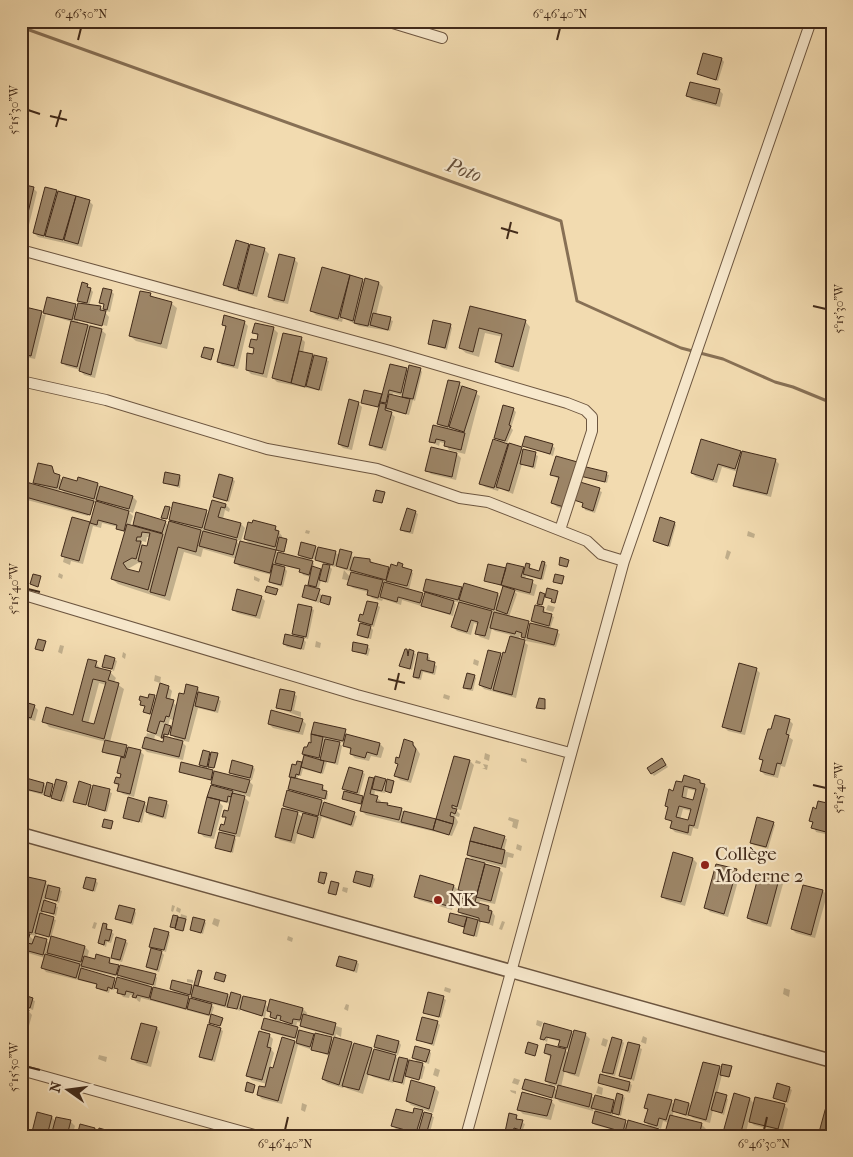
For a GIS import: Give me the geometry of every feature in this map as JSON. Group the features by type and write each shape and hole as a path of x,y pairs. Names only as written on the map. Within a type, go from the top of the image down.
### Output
{"street":[{"path":"386,21 442,38"},
{"path":"466,1136 624,561 811,21"},
{"path":"21,250 390,351 585,410 592,417 592,431 560,530"},
{"path":"21,381 106,400 267,449 377,469 460,498 488,502 587,541 601,554 624,561"},
{"path":"21,594 357,695 570,753"},
{"path":"21,834 832,1062"},
{"path":"21,1070 258,1136"}],"building":[{"path":"703,53 722,58 716,80 697,74"},
{"path":"690,82 720,89 716,104 686,96"},
{"path":"21,184 34,187 24,230 21,229"},
{"path":"45,187 57,190 44,236 33,233"},
{"path":"58,191 76,196 63,240 45,236"},
{"path":"76,196 90,200 78,244 64,240"},
{"path":"236,240 249,244 237,289 223,285"},
{"path":"250,244 265,248 253,294 238,290"},
{"path":"279,254 295,258 284,301 268,297"},
{"path":"322,267 350,275 338,319 310,311"},
{"path":"350,275 363,279 353,321 340,317"},
{"path":"365,278 379,282 368,326 354,323"},
{"path":"82,282 88,284 87,287 91,288 87,303 77,301"},
{"path":"103,288 112,290 107,310 103,309 104,304 99,303"},
{"path":"140,291 151,293 150,296 172,302 161,344 129,336"},
{"path":"47,297 76,304 72,320 43,313"},
{"path":"78,303 101,306 100,310 106,311 102,326 74,319"},
{"path":"21,306 42,311 31,356 21,354"},
{"path":"470,306 526,320 513,367 495,362 502,334 479,328 473,352 459,348"},
{"path":"373,313 391,317 388,330 370,325"},
{"path":"224,315 245,321 234,366 217,362 226,326 222,325"},
{"path":"433,320 451,324 445,348 428,344"},
{"path":"71,321 88,325 77,367 61,363"},
{"path":"255,323 274,327 263,374 246,370 247,353 253,354 254,348 249,347 251,339 257,340 258,334 252,333"},
{"path":"90,326 102,329 91,375 79,371"},
{"path":"283,333 302,337 291,383 272,378"},
{"path":"204,347 214,349 211,360 201,357"},
{"path":"299,351 313,354 305,387 291,383"},
{"path":"314,355 327,358 319,390 306,386"},
{"path":"390,364 407,368 401,393 389,390 386,403 380,402"},
{"path":"409,365 421,368 413,399 402,397"},
{"path":"448,380 460,382 448,427 437,424"},
{"path":"462,386 477,391 464,432 449,427"},
{"path":"364,390 382,394 378,407 361,403"},
{"path":"389,394 410,399 406,414 386,408"},
{"path":"349,399 359,402 348,447 338,444"},
{"path":"380,403 386,404 385,410 392,412 382,448 369,445"},
{"path":"503,405 514,408 509,425 511,426 505,441 494,438"},
{"path":"433,425 465,433 461,450 444,446 445,441 436,439 435,443 429,442"},
{"path":"525,436 553,444 550,454 522,446"},
{"path":"493,439 508,444 494,488 479,484"},
{"path":"701,439 741,451 735,469 718,464 713,480 691,473"},
{"path":"509,443 522,447 509,491 496,487"},
{"path":"431,447 457,453 452,477 425,471"},
{"path":"523,449 536,452 533,467 520,464"},
{"path":"742,451 776,459 767,494 733,486"},
{"path":"556,456 581,463 567,508 551,503 559,477 550,475"},
{"path":"38,463 52,466 54,473 60,475 57,488 33,483"},
{"path":"582,466 607,472 605,482 580,476"},
{"path":"165,472 180,475 178,486 163,483"},
{"path":"219,474 233,478 227,501 213,497"},
{"path":"63,477 77,481 78,477 98,483 94,499 59,489"},
{"path":"26,482 94,501 90,515 22,496"},
{"path":"580,482 600,488 593,511 582,507 583,503 574,500"},
{"path":"100,486 133,496 129,509 96,500"},
{"path":"376,490 385,492 382,503 373,501"},
{"path":"212,500 226,504 225,508 221,507 218,517 241,523 237,538 204,529"},
{"path":"96,501 129,511 124,531 116,529 117,525 98,520 97,525 90,523"},
{"path":"173,502 207,510 202,528 169,520"},
{"path":"165,506 170,507 167,519 161,518"},
{"path":"407,508 416,511 410,532 400,530"},
{"path":"136,512 166,521 162,533 133,525"},
{"path":"72,517 90,522 79,561 61,556"},
{"path":"660,517 675,522 668,546 653,541"},
{"path":"253,520 276,526 275,530 279,531 275,547 244,539 248,522 252,523"},
{"path":"169,521 201,530 196,552 178,547 165,596 150,592"},
{"path":"127,524 163,534 148,590 111,579","holes":["142,532 150,533 147,546 142,545 138,561 142,562 139,572 127,569 123,563 132,558 136,559 141,541 136,541 137,537 141,537"]},
{"path":"203,531 237,540 233,555 199,546"},
{"path":"279,537 287,539 284,552 276,550"},
{"path":"240,541 276,550 270,573 234,563"},
{"path":"301,542 316,546 312,559 298,555"},
{"path":"318,547 336,551 333,565 315,560"},
{"path":"340,549 352,552 347,569 336,566"},
{"path":"278,552 313,561 309,575 299,572 300,569 275,563"},
{"path":"354,557 370,559 370,562 389,567 386,580 350,570"},
{"path":"560,557 569,560 567,567 559,565"},
{"path":"542,561 545,562 541,579 523,574 526,563 530,564 529,568 539,571"},
{"path":"398,562 403,564 402,567 412,570 407,586 386,581 391,564 397,566"},
{"path":"507,563 524,567 521,577 533,580 530,593 501,585"},
{"path":"273,564 285,567 281,585 269,582"},
{"path":"323,564 330,565 326,582 319,580"},
{"path":"488,564 506,568 501,585 484,581"},
{"path":"312,566 321,569 316,587 308,585"},
{"path":"351,572 383,580 378,598 367,595 368,590 347,585"},
{"path":"33,574 41,576 38,587 30,584"},
{"path":"555,574 564,576 562,584 553,582"},
{"path":"426,579 462,587 458,600 423,591"},
{"path":"384,582 423,593 420,603 398,597 397,602 380,597"},
{"path":"464,583 498,593 494,610 459,600"},
{"path":"305,585 320,589 316,601 302,597"},
{"path":"267,586 278,589 276,595 265,592"},
{"path":"503,586 515,590 507,614 496,610"},
{"path":"547,588 558,591 555,603 551,602 552,599 545,597"},
{"path":"237,589 262,596 256,616 232,610"},
{"path":"425,592 454,601 450,614 421,606"},
{"path":"540,592 545,594 542,605 537,604"},
{"path":"322,595 331,597 329,605 320,602"},
{"path":"367,601 378,603 372,625 358,621 360,614 363,615"},
{"path":"459,602 492,611 485,636 475,634 478,622 471,620 467,632 451,627"},
{"path":"298,604 312,607 306,637 292,634"},
{"path":"535,605 544,607 543,612 552,614 549,626 531,621"},
{"path":"494,612 529,621 525,638 521,637 522,633 516,631 515,634 490,628"},
{"path":"360,623 371,626 368,638 357,635"},
{"path":"530,623 558,630 554,645 527,638"},
{"path":"285,634 304,638 301,649 283,644"},
{"path":"510,636 525,640 512,695 493,690 503,652 505,653"},
{"path":"38,639 46,641 43,651 35,649"},
{"path":"353,642 368,645 366,654 352,651"},
{"path":"405,649 407,649 408,656 409,649 414,651 410,669 399,666"},
{"path":"488,650 501,653 491,689 479,685"},
{"path":"418,652 428,654 427,660 435,662 433,673 421,670 419,678 413,677"},
{"path":"105,655 115,658 112,669 102,667"},
{"path":"88,659 97,661 95,667 111,671 108,680 119,683 104,739 42,722 46,707 73,715","holes":["93,679 106,682 94,724 82,721"]},
{"path":"739,663 757,668 741,732 722,727"},
{"path":"467,673 475,675 471,689 463,688"},
{"path":"160,683 169,686 166,698 174,700 169,717 166,716 164,722 160,721 156,734 147,731"},
{"path":"186,684 198,687 185,739 170,735 179,693 184,694"},
{"path":"280,689 295,692 291,711 276,708"},
{"path":"198,692 219,697 215,711 195,706"},
{"path":"149,694 155,695 150,714 143,712 145,706 140,705 141,701 139,700 140,696 148,698"},
{"path":"539,698 545,699 545,709 536,708"},
{"path":"21,701 35,705 31,718 21,715"},
{"path":"271,710 303,719 299,732 268,724"},
{"path":"775,715 790,719 786,734 789,735 781,764 777,763 774,775 760,771 763,760 759,759 768,729 771,729"},
{"path":"314,722 346,729 343,741 311,734"},
{"path":"165,724 171,726 168,735 164,734 163,738 161,738"},
{"path":"311,734 323,737 319,758 302,754 304,747 307,747 309,742 311,743"},
{"path":"346,734 380,743 377,755 367,752 365,758 350,754 351,748 343,746"},
{"path":"164,736 183,741 179,757 142,748 145,737 163,742"},
{"path":"325,739 340,742 335,763 320,760"},
{"path":"404,739 413,742 416,749 408,780 394,776 398,764 395,763 396,757 399,758"},
{"path":"105,740 127,745 124,757 102,752"},
{"path":"128,747 141,750 130,794 117,791 119,784 114,783 116,777 120,778 121,774 117,773 121,757 125,758"},
{"path":"203,750 210,752 207,767 199,765"},
{"path":"211,752 218,753 214,768 208,767"},
{"path":"304,755 324,761 321,773 301,767"},
{"path":"454,756 470,760 457,807 452,805 452,808 457,809 455,814 451,812 450,816 454,817 453,824 436,819"},
{"path":"662,758 666,765 651,774 647,768"},
{"path":"232,760 253,766 250,778 229,773"},
{"path":"297,761 302,762 299,775 296,774 295,778 289,777 292,764 296,765"},
{"path":"181,762 213,770 211,780 179,772"},
{"path":"349,767 363,771 357,793 342,789"},
{"path":"21,771 27,773 26,778 44,783 42,793 21,788"},
{"path":"214,771 250,780 246,793 211,784"},
{"path":"684,775 700,780 700,783 705,784 694,826 689,825 688,833 670,828 672,821 665,819 668,807 665,806 669,789 673,791 676,781 682,782","holes":["684,786 696,789 693,800 682,797","679,806 691,809 688,820 676,817"]},
{"path":"375,776 386,779 382,791 372,789"},
{"path":"291,777 323,785 322,790 327,791 325,799 288,789"},
{"path":"369,777 374,778 370,794 378,796 376,802 388,803 387,805 402,808 399,820 360,811"},
{"path":"56,779 67,782 61,801 51,798"},
{"path":"387,779 394,781 391,793 385,791"},
{"path":"79,781 91,785 86,805 73,802"},
{"path":"47,782 53,784 50,797 44,795"},
{"path":"93,785 110,789 105,811 88,806"},
{"path":"211,785 233,791 231,797 228,796 227,802 207,797"},
{"path":"287,790 322,800 318,816 283,806"},
{"path":"344,791 363,796 361,804 342,799"},
{"path":"232,793 245,796 236,834 219,830 221,824 224,825 226,817 222,817 224,810 228,811"},
{"path":"128,797 145,802 139,822 123,818"},
{"path":"149,797 167,801 163,817 146,812"},
{"path":"207,797 220,800 211,836 198,833"},
{"path":"818,801 832,804 832,822 831,826 827,825 826,832 811,828 813,822 809,821 813,807 816,809"},
{"path":"324,802 355,812 351,825 320,815"},
{"path":"282,808 298,812 291,841 275,837"},
{"path":"404,811 436,819 433,830 401,822"},
{"path":"303,813 318,817 313,838 297,833"},
{"path":"757,817 774,822 766,847 750,843"},
{"path":"104,819 113,821 111,829 102,827"},
{"path":"436,819 453,824 449,835 433,830"},
{"path":"474,827 505,836 501,849 470,841"},
{"path":"219,832 235,836 231,852 215,848"},
{"path":"470,841 505,850 502,864 467,855"},
{"path":"673,852 693,858 681,902 661,897"},
{"path":"466,858 485,863 475,902 461,898 463,891 458,890"},
{"path":"485,864 500,868 491,901 476,897"},
{"path":"716,864 737,869 724,914 704,908"},
{"path":"356,871 373,875 370,887 353,882"},
{"path":"320,872 327,873 324,884 318,882"},
{"path":"759,874 779,879 767,924 747,918"},
{"path":"420,875 454,885 448,906 414,897"},
{"path":"28,877 46,881 32,933 21,930 21,901"},
{"path":"86,877 96,879 93,891 83,888"},
{"path":"331,881 339,883 336,895 328,893"},
{"path":"48,885 60,888 57,901 45,898"},
{"path":"803,885 823,890 811,935 791,929"},
{"path":"461,898 489,906 488,910 492,911 489,923 458,912"},
{"path":"44,900 56,904 54,914 41,911"},
{"path":"119,905 135,909 131,923 115,919"},
{"path":"40,913 54,917 49,937 35,933"},
{"path":"450,913 467,917 464,927 448,922"},
{"path":"173,915 178,916 175,928 170,927"},
{"path":"178,917 186,919 183,931 175,929"},
{"path":"193,917 205,920 201,933 190,930"},
{"path":"467,917 478,920 474,936 463,933"},
{"path":"103,923 107,924 106,929 112,930 109,941 105,940 104,945 98,943"},
{"path":"154,928 169,932 164,950 149,947"},
{"path":"21,932 30,934 27,943 32,944 35,936 47,939 43,955 21,949"},
{"path":"51,936 85,946 81,962 47,953"},
{"path":"116,937 126,940 120,960 111,958"},
{"path":"151,948 162,951 157,970 146,967"},
{"path":"45,954 80,964 76,978 41,968"},
{"path":"96,954 110,958 109,963 119,965 116,975 81,966 84,956 95,959"},
{"path":"339,956 357,961 354,971 336,966"},
{"path":"120,965 156,974 153,985 117,975"},
{"path":"81,968 115,978 112,989 108,987 107,991 96,988 97,984 78,979"},
{"path":"198,970 202,971 198,986 194,985"},
{"path":"216,972 226,975 224,982 214,979"},
{"path":"117,977 152,987 149,998 137,995 136,998 132,997 134,993 126,991 125,995 117,993 118,989 114,988"},
{"path":"172,980 192,985 190,995 170,989"},
{"path":"194,985 228,994 225,1006 191,997"},
{"path":"153,987 189,996 186,1009 150,999"},
{"path":"231,992 241,995 237,1009 227,1007"},
{"path":"428,992 444,996 439,1017 423,1013"},
{"path":"21,994 33,998 30,1008 21,1005"},
{"path":"243,996 266,1001 262,1016 240,1009"},
{"path":"190,998 212,1004 209,1015 187,1009"},
{"path":"270,999 303,1008 300,1020 293,1019 292,1024 280,1020 281,1016 277,1015 276,1019 270,1017 271,1012 267,1011"},
{"path":"21,1007 29,1010 23,1030 21,1029"},
{"path":"211,1014 223,1018 220,1026 209,1023"},
{"path":"303,1014 336,1023 333,1035 300,1026"},
{"path":"422,1017 438,1021 432,1044 416,1040"},
{"path":"264,1018 298,1027 295,1038 261,1029"},
{"path":"141,1023 157,1027 147,1063 131,1059"},
{"path":"544,1023 572,1031 567,1048 558,1046 560,1040 546,1037 544,1040 540,1039"},
{"path":"208,1024 221,1028 212,1060 199,1057"},
{"path":"299,1030 314,1034 310,1047 296,1043"},
{"path":"574,1030 586,1033 575,1074 563,1071"},
{"path":"259,1031 270,1034 267,1047 271,1048 262,1080 246,1076"},
{"path":"315,1033 332,1037 328,1054 311,1050"},
{"path":"377,1035 399,1041 396,1053 374,1047"},
{"path":"282,1037 295,1041 278,1101 257,1095 259,1086 265,1087 270,1067 273,1068"},
{"path":"334,1037 352,1042 339,1085 322,1079"},
{"path":"612,1037 622,1040 613,1074 602,1072"},
{"path":"528,1042 538,1045 535,1056 525,1053"},
{"path":"628,1042 640,1045 631,1079 619,1076"},
{"path":"354,1043 372,1048 359,1090 342,1086"},
{"path":"546,1044 566,1049 556,1084 545,1081 551,1055 544,1053"},
{"path":"415,1046 430,1050 426,1062 412,1058"},
{"path":"374,1049 396,1055 389,1080 367,1074"},
{"path":"399,1057 408,1059 402,1083 393,1081"},
{"path":"409,1060 423,1063 419,1080 405,1076"},
{"path":"703,1062 720,1066 706,1120 688,1115"},
{"path":"722,1064 732,1066 729,1077 720,1075"},
{"path":"600,1074 630,1082 628,1091 598,1083"},
{"path":"525,1079 555,1087 552,1098 522,1089"},
{"path":"411,1080 435,1087 429,1109 406,1101"},
{"path":"247,1082 255,1085 253,1093 245,1091"},
{"path":"777,1083 790,1087 786,1102 773,1098"},
{"path":"558,1085 592,1094 589,1107 555,1098"},
{"path":"522,1092 552,1100 547,1116 517,1110"},
{"path":"716,1092 727,1095 722,1113 711,1110"},
{"path":"830,1092 832,1093 832,1136 818,1136"},
{"path":"617,1093 623,1095 619,1115 612,1113"},
{"path":"734,1093 750,1098 740,1136 722,1136"},
{"path":"648,1094 672,1100 666,1120 659,1118 657,1126 644,1122 648,1109 644,1108"},
{"path":"595,1095 614,1100 611,1113 591,1108"},
{"path":"755,1097 785,1104 778,1129 749,1122"},
{"path":"675,1099 689,1103 686,1115 672,1111"},
{"path":"414,1108 423,1110 416,1133 391,1126 396,1109 413,1113"},
{"path":"595,1111 626,1120 623,1132 592,1123"},
{"path":"37,1112 52,1116 47,1136 31,1136"},
{"path":"424,1112 432,1114 426,1135 418,1133"},
{"path":"509,1113 517,1115 516,1119 523,1120 520,1130 514,1128 512,1134 505,1132"},
{"path":"670,1115 702,1123 699,1136 664,1136"},
{"path":"56,1117 71,1120 67,1136 51,1136"},
{"path":"628,1120 659,1129 657,1136 638,1136 625,1132"},
{"path":"80,1124 95,1128 93,1136 77,1136"},
{"path":"99,1128 113,1132 112,1136 97,1136"}],"waterway":[{"name":"Poto","path":"21,27 561,221 577,301 681,348 723,359 775,382 793,387 832,403"}],"place":[{"name":"Collège Moderne 2","path":"705,865"},
{"name":"NK","path":"438,900"}]}
